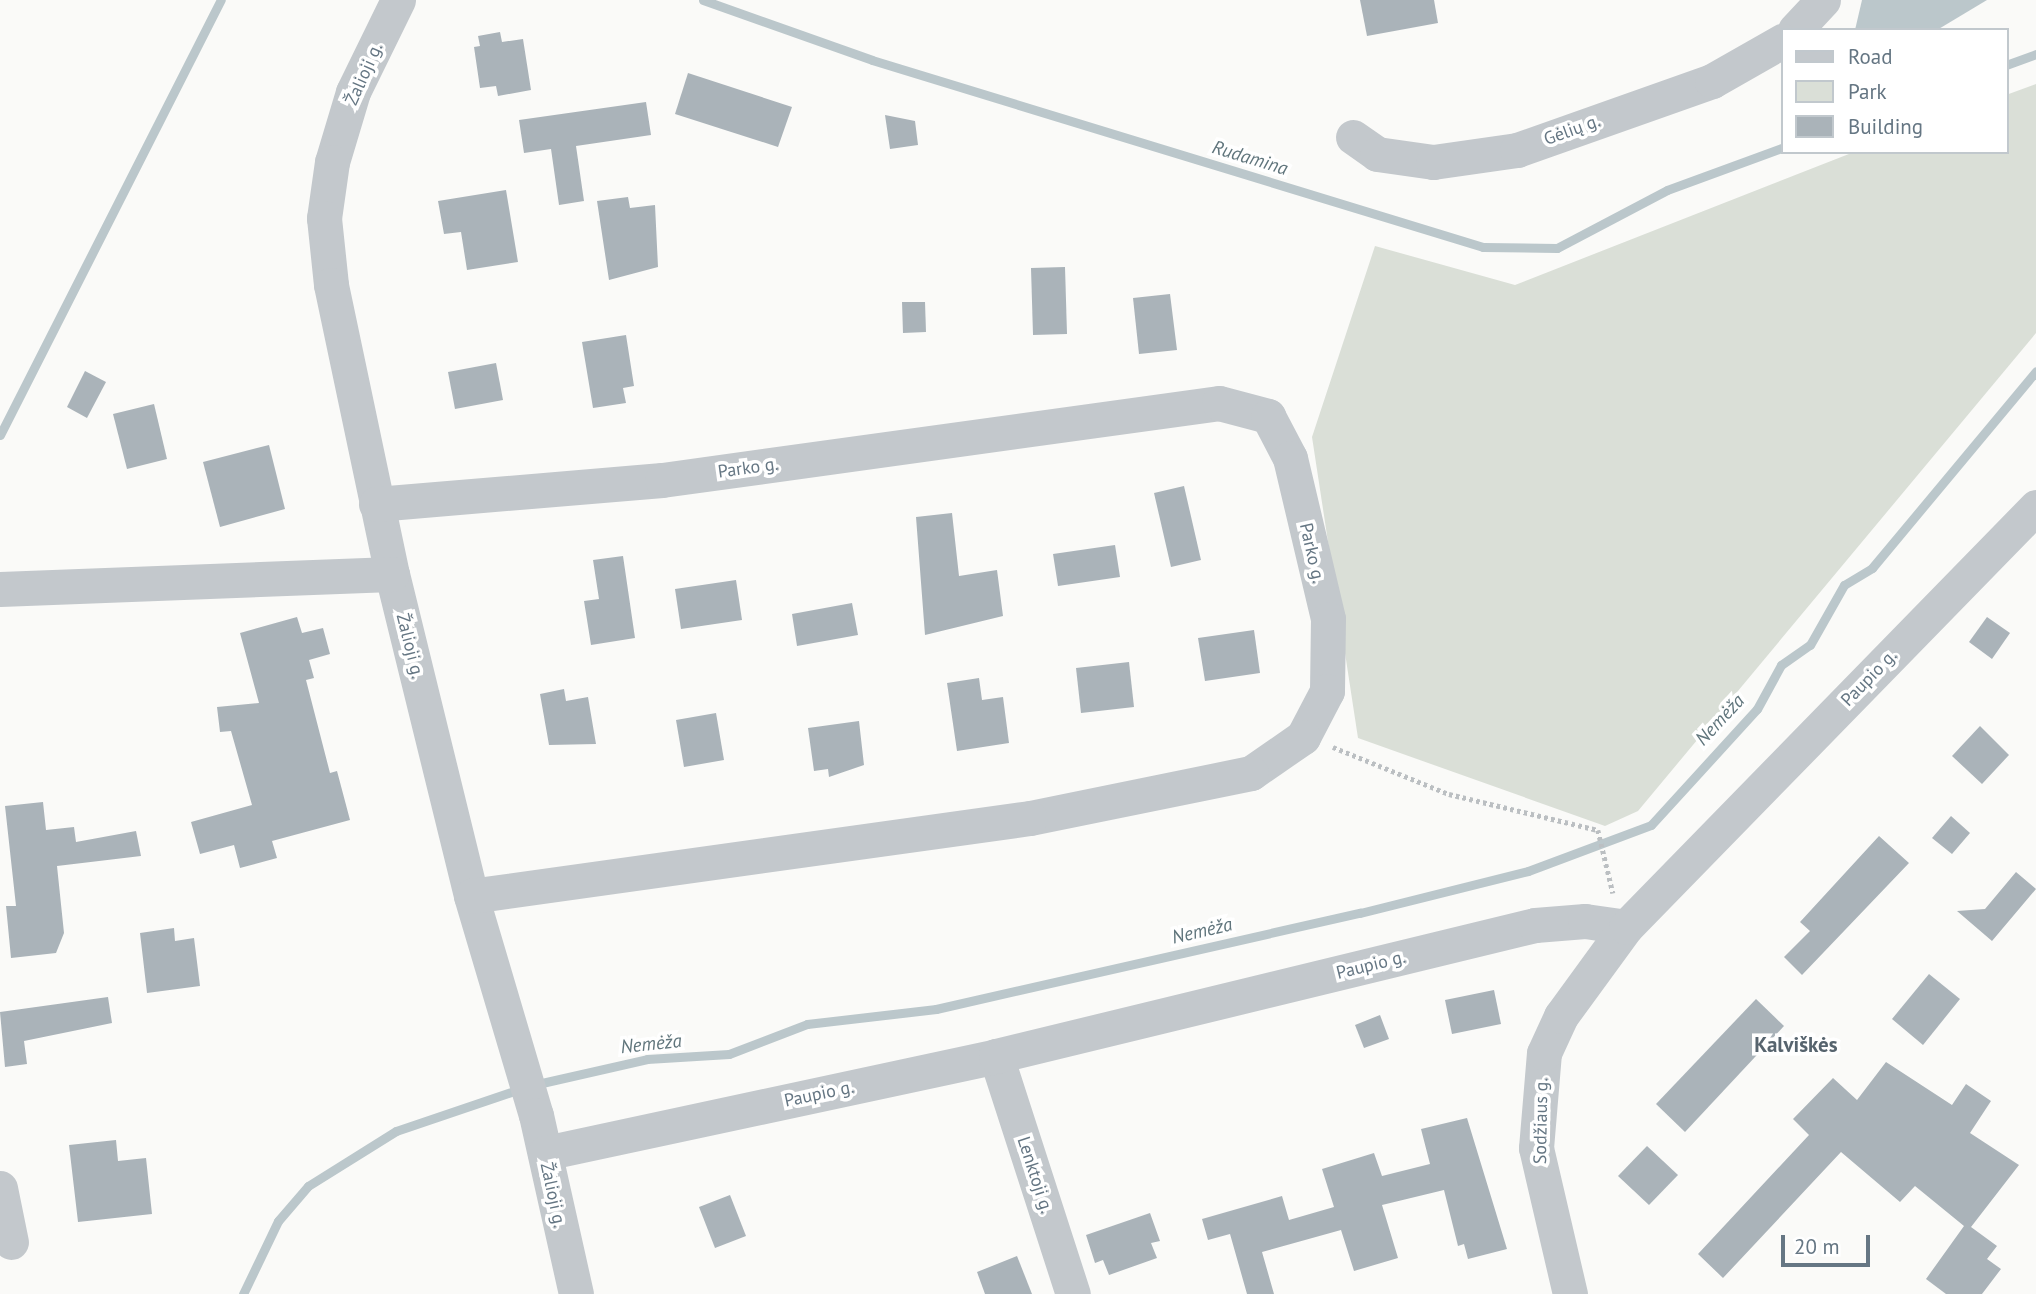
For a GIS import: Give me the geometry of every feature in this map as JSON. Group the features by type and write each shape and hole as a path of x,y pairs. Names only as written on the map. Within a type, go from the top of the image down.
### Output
{"street":[{"name":"Žalioji g.","path":"398,0 353,92 332,162 324,218 331,285 392,574 471,897 524,1067 576,1294"},
{"path":"1797,28 1823,0"},
{"name":"Gėlių g.","path":"1353,137 1377,154 1433,162 1517,150 1712,80 1780,42"},
{"name":"Parko g.","path":"376,504 662,480 1219,403 1251,407 1280,432 1290,458 1328,619 1326,691 1303,737 1251,773 1211,785 1030,818 471,897"},
{"name":"Paupio g.","path":"545,1153 996,1056 1535,925 1585,921 1626,927 2036,507"},
{"path":"0,589 392,574"},
{"name":"Sodžiaus g.","path":"1570,1294 1542,1195 1538,1097 1545,1053 1562,1016 1626,927"},
{"name":"Lenktoji g.","path":"996,1056 1073,1294"},
{"path":"0,1188 10,1242"}],"path":[{"path":"1303,737 1449,794 1598,830 1608,859"}],"green space":[{"path":"2036,84 2036,333 1638,811 1605,826 1358,738 1312,437 1375,246 1515,285 1849,154 2008,154 2008,94"}],"shaded area":[{"path":"1862,0 1987,0 1940,28 1855,28"}],"building":[{"path":"1360,0 1434,0 1438,23 1367,36"},
{"path":"500,32 502,42 523,39 531,90 498,96 496,86 480,88 474,47 480,46 478,36"},
{"path":"688,73 792,107 778,147 675,114"},
{"path":"646,102 651,135 576,146 584,201 559,205 551,149 524,153 519,120"},
{"path":"885,115 915,121 918,145 890,149"},
{"path":"506,190 518,262 467,270 461,232 444,234 438,201"},
{"path":"628,197 630,208 655,205 658,267 609,280 597,201"},
{"path":"1065,267 1067,334 1033,335 1031,268"},
{"path":"1170,294 1177,350 1139,354 1133,298"},
{"path":"902,302 925,302 926,332 903,333"},
{"path":"626,335 634,386 623,388 626,403 593,408 582,342"},
{"path":"496,363 503,400 455,409 448,372"},
{"path":"85,371 106,382 87,418 67,407"},
{"path":"154,404 167,459 127,469 113,414"},
{"path":"269,445 285,509 220,527 203,462"},
{"path":"1184,486 1201,560 1171,567 1154,493"},
{"path":"952,513 959,576 997,570 1003,616 925,635 916,517"},
{"path":"1115,545 1120,577 1058,586 1053,554"},
{"path":"623,556 635,638 591,645 584,601 599,599 593,560"},
{"path":"736,580 742,620 681,629 675,589"},
{"path":"852,603 858,635 797,646 792,614"},
{"path":"297,617 302,633 323,628 330,654 309,660 314,678 306,680 330,773 337,771 350,820 272,841 277,858 240,868 234,845 200,854 191,822 252,805 231,731 220,732 217,707 259,703 240,633"},
{"path":"1987,617 2010,633 1992,659 1969,642"},
{"path":"1254,630 1260,673 1205,681 1198,638"},
{"path":"1129,662 1134,707 1081,713 1076,668"},
{"path":"979,678 982,700 1003,697 1009,743 957,751 947,683"},
{"path":"564,689 566,701 588,697 596,744 549,745 540,694"},
{"path":"716,713 724,760 684,767 676,720"},
{"path":"859,721 864,765 829,777 828,769 814,771 808,728"},
{"path":"1980,726 2009,755 1982,784 1952,756"},
{"path":"43,802 46,830 74,827 76,842 136,831 141,856 57,866 64,933 56,953 11,958 6,906 16,906 5,806"},
{"path":"1951,816 1970,833 1952,854 1932,838"},
{"path":"1879,836 1909,863 1802,975 1784,957 1810,931 1800,922"},
{"path":"2016,872 2036,889 1992,941 1957,911 1985,909"},
{"path":"174,928 175,941 194,938 200,986 147,993 140,933"},
{"path":"1929,974 1960,999 1923,1045 1892,1019"},
{"path":"1494,990 1501,1024 1452,1034 1445,1000"},
{"path":"108,997 112,1023 24,1041 27,1064 5,1067 0,1012"},
{"path":"1756,999 1784,1026 1685,1132 1656,1104"},
{"path":"1380,1015 1389,1039 1364,1048 1355,1025"},
{"path":"1886,1062 1952,1105 1966,1084 1991,1101 1970,1133 2019,1165 1971,1227 1997,1246 1987,1259 2001,1269 1982,1294 1946,1294 1926,1279 1964,1226 1915,1186 1900,1202 1841,1152 1723,1278 1698,1254 1809,1135 1793,1119 1833,1078 1857,1100"},
{"path":"1467,1118 1507,1249 1468,1259 1464,1244 1458,1246 1444,1190 1382,1205 1398,1258 1354,1271 1341,1230 1262,1252 1274,1294 1247,1294 1230,1234 1208,1240 1202,1219 1282,1196 1289,1220 1334,1207 1322,1169 1374,1153 1382,1176 1430,1164 1421,1129"},
{"path":"116,1140 118,1161 146,1158 152,1214 78,1222 69,1145"},
{"path":"1647,1146 1678,1175 1649,1205 1618,1176"},
{"path":"730,1195 746,1236 715,1248 699,1207"},
{"path":"1150,1213 1160,1241 1151,1243 1157,1258 1109,1275 1103,1260 1095,1263 1086,1235"},
{"path":"1017,1256 1032,1294 985,1294 977,1272"}],"waterway":[{"path":"0,435 221,0"},
{"name":"Rudamina","path":"703,0 872,60 1483,247 1557,248 1667,190 1780,149"},
{"name":"Rudamina","path":"2008,64 2036,54"},
{"name":"Nemėža","path":"533,1085 647,1059 729,1054 807,1024 936,1009 1360,913 1528,871 1651,825 1757,709 1781,665 1810,645 1844,585 1872,568 2036,371"},
{"name":"Nemėža","path":"243,1294 278,1221 308,1186 396,1131 520,1089"}],"district":[{"name":"Kalviškės","path":"1796,1045"}]}
